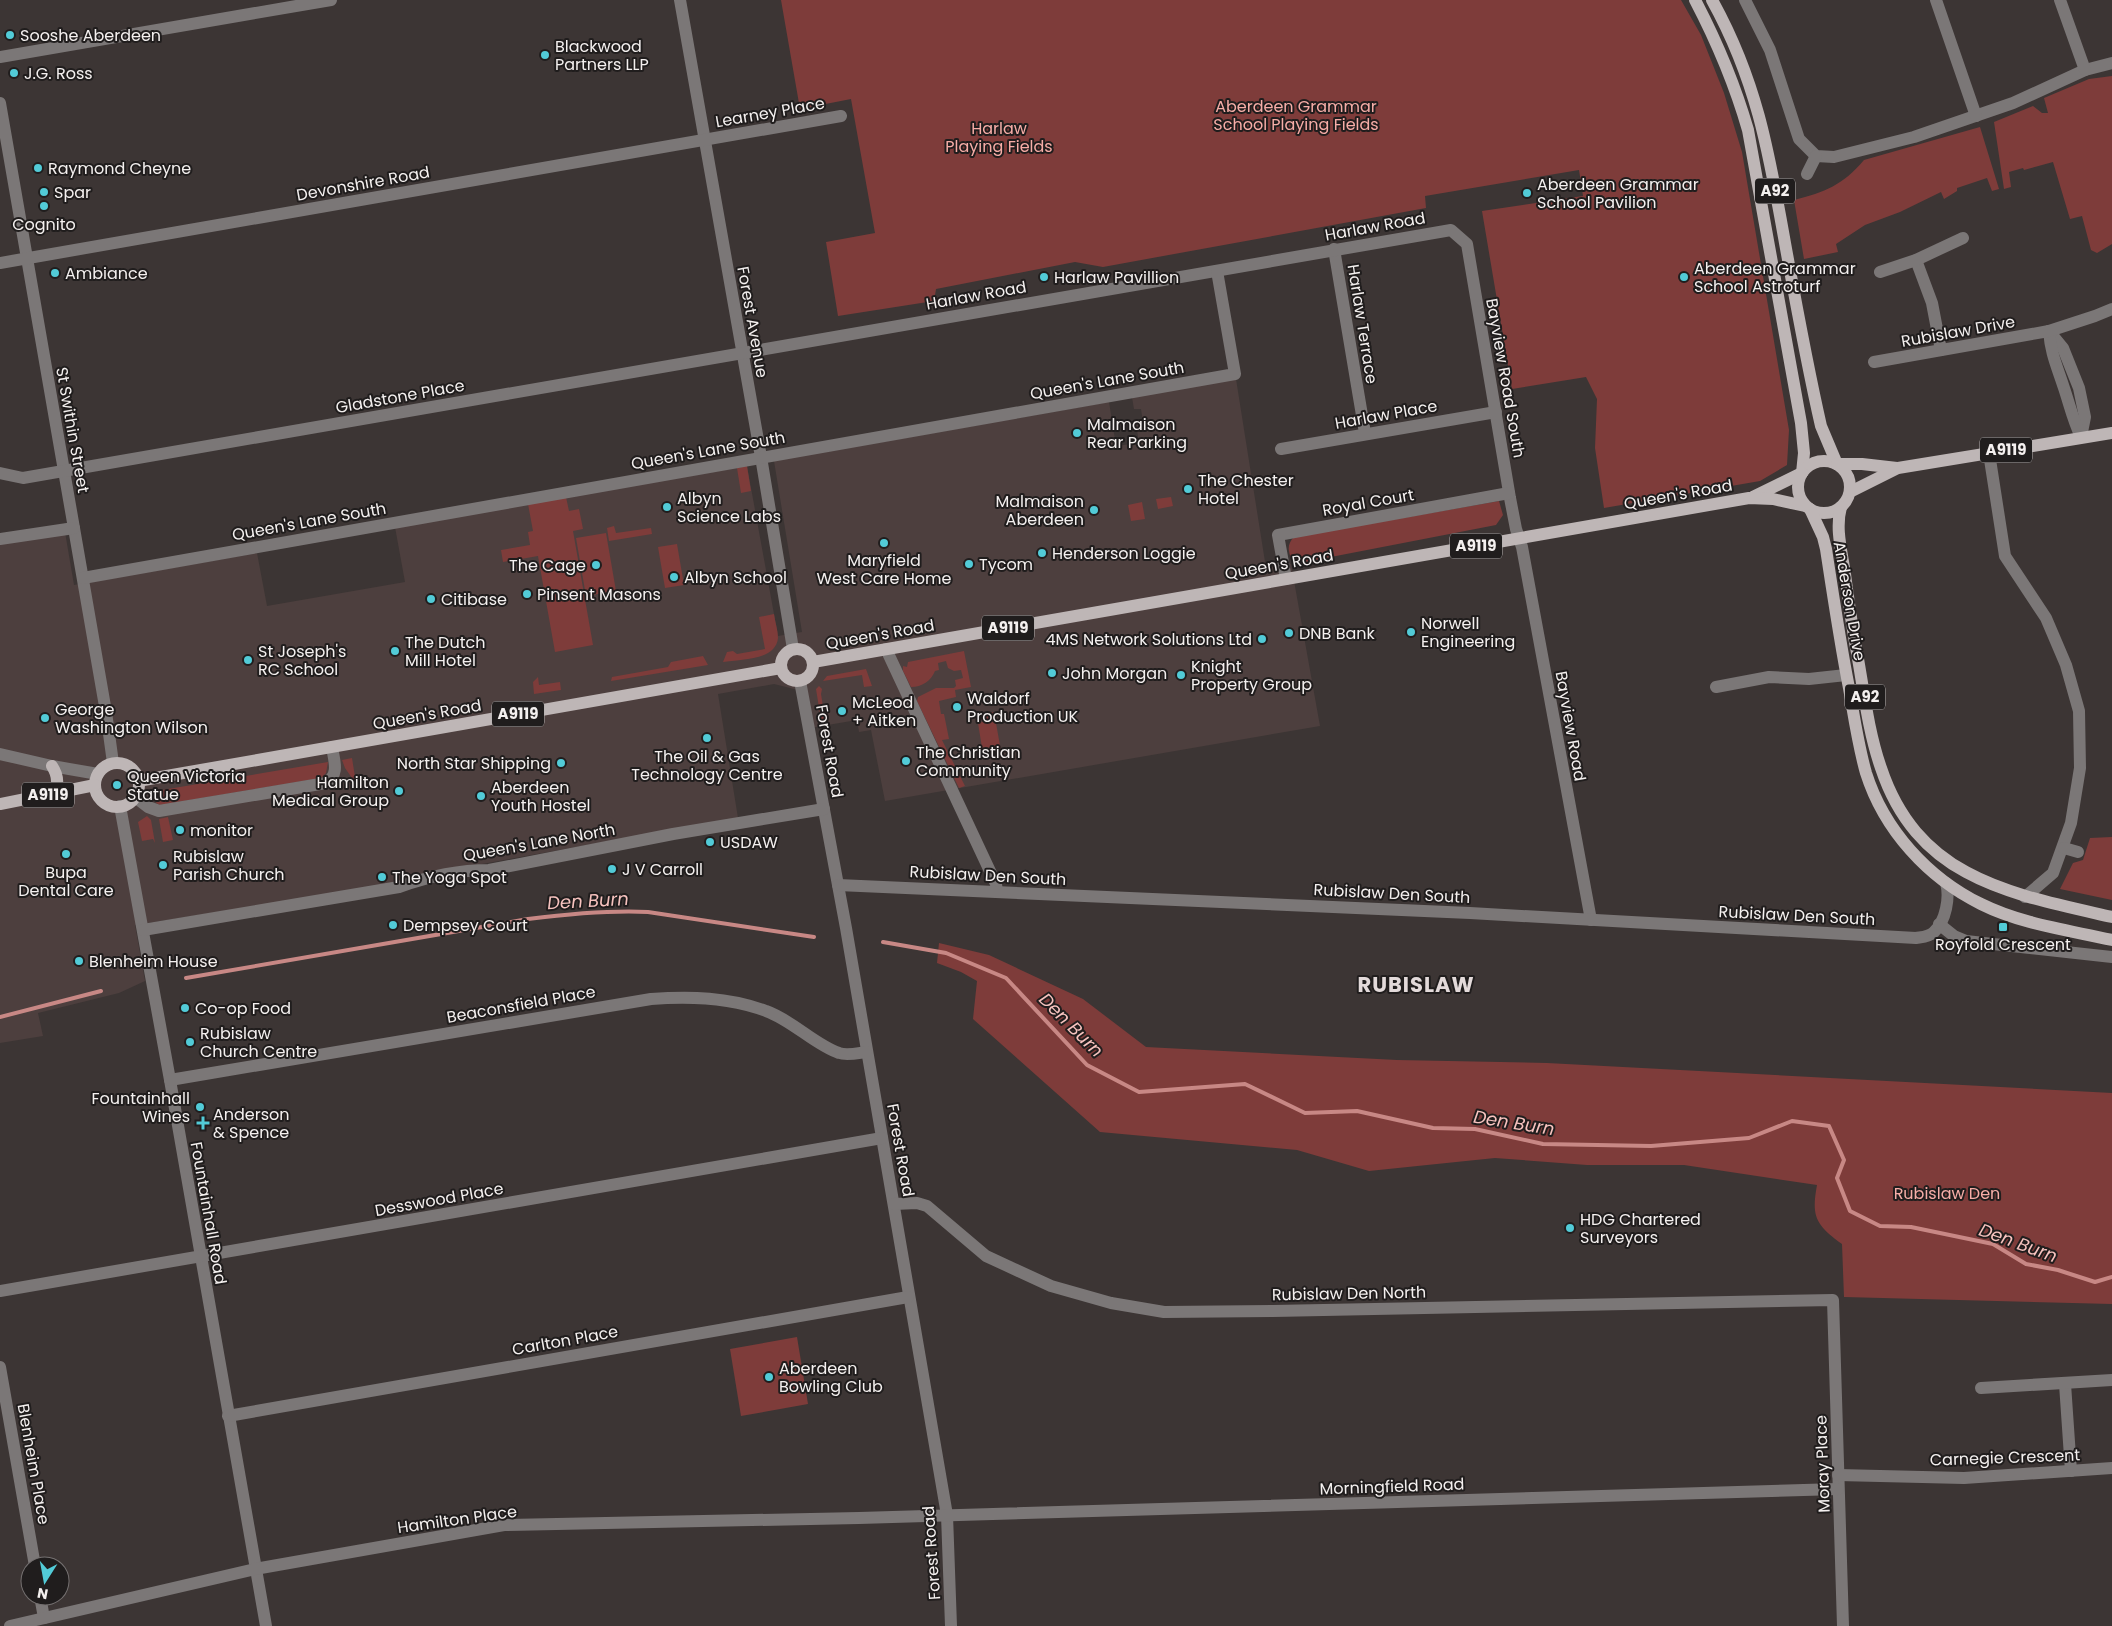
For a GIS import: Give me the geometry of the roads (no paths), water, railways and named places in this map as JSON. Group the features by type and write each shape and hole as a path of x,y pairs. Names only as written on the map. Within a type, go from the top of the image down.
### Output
{"main road":[{"name":"A92","path":"1695,0 1712,32 1734,86 1748,130 1802,433 1804,453 1802,473 1798,486 1799,494 1808,508"},
{"name":"A92","path":"1712,0 1728,28 1741,57 1763,126 1820,426 1837,464 1848,476 1850,492 1841,507"},
{"name":"A9119","path":"1850,492 1858,486 1898,468 2112,433"},
{"path":"1802,473 1807,467 1822,461 1837,464"},
{"name":"A9119","path":"1837,464 1862,464 1898,468"},
{"name":"Queen's Road","path":"1750,498 1802,473"},
{"name":"Queen's Road","path":"814,662 1750,498 1773,499 1808,508"},
{"path":"1808,508 1826,514 1841,507"},
{"name":"Anderson Drive","path":"1841,507 1838,526 1854,635 1874,747 1893,799 1914,830 1932,850 1976,878 2025,896 2112,916"},
{"name":"Anderson Drive","path":"1808,508 1823,537 1826,549 1860,750 1874,795 1891,824 1919,860 1946,883 1974,900 1996,911 2032,922 2112,940"},
{"path":"793,649 806,651 814,662 811,675 800,681 786,678 781,668 784,654 793,649"},
{"name":"Queen's Road","path":"138,780 781,668"},
{"path":"113,763 127,766 134,772 138,780 138,789 135,797 128,803 120,806"},
{"name":"A9119","path":"0,804 54,794 96,780 104,767 113,763"},
{"path":"52,766 57,777 57,789 54,794"},
{"name":"A9119","path":"96,780 99,797 114,806 120,806"}],"street":[{"path":"0,57 331,0"},
{"name":"Forest Avenue","path":"680,0 793,649"},
{"path":"1745,0 1770,50 1799,139 1816,156 1834,157 1870,149 1976,116 2031,95 2085,70 2112,63"},
{"path":"1937,0 1976,116"},
{"path":"2060,0 2085,70"},
{"name":"St Swithin Street","path":"0,102 83,578 113,763"},
{"name":"Learney Place","path":"705,139 841,116"},
{"name":"Devonshire Road","path":"0,263 705,139"},
{"path":"1807,174 1816,156"},
{"name":"Harlaw Road","path":"742,352 1451,230"},
{"name":"Bayview Road South","path":"1451,230 1467,244 1509,493 1519,538"},
{"path":"1880,272 1916,260 1963,238"},
{"name":"Harlaw Terrace","path":"1334,249 1365,434"},
{"path":"1916,260 1932,302 1941,350"},
{"name":"Queen's Lane South","path":"83,578 1235,374 1217,271"},
{"name":"Rubislaw Drive","path":"1874,362 2049,331 2112,309"},
{"path":"2049,331 2063,348 2079,388 2085,417 2081,437"},
{"name":"Gladstone Place","path":"0,473 22,478 742,352"},
{"name":"Harlaw Place","path":"1281,449 1496,412"},
{"path":"1989,453 2005,556 2046,618 2066,665 2079,711 2080,768 2071,823 2064,848 2053,873 2025,896"},
{"name":"Royal Court","path":"1286,579 1278,535 1509,493"},
{"path":"0,539 74,528"},
{"name":"Bayview Road","path":"1519,538 1591,920"},
{"path":"886,649 996,884 997,892"},
{"path":"1716,687 1769,677 1809,679 1846,675"},
{"name":"Forest Road","path":"800,681 838,885 947,1515 951,1626"},
{"path":"135,797 148,807 159,811 326,783 331,780 336,771 332,747"},
{"path":"0,754 52,766 96,780"},
{"name":"Fountainhall Road","path":"120,806 266,1626"},
{"name":"Queen's Lane North","path":"143,930 399,887 418,880 474,870 489,870 589,850 824,809"},
{"path":"2064,848 2078,852"},
{"path":"1946,883 1949,893 1939,924 1954,936 1966,941 2112,957"},
{"name":"Rubislaw Den South","path":"838,885 1470,913 1916,938 1930,935 1936,931 1939,924"},
{"name":"Beaconsfield Place","path":"170,1080 651,998 680,996 738,1002 767,1011 788,1021 839,1053 866,1052"},
{"name":"Desswood Place","path":"0,1291 882,1138"},
{"name":"Rubislaw Den North","path":"894,1204 917,1203 928,1206 986,1256 1051,1286 1111,1303 1164,1312 1833,1300"},
{"name":"Carlton Place","path":"228,1416 908,1297"},
{"name":"Moray Place","path":"1833,1300 1843,1626"},
{"name":"Blenheim Place","path":"0,1368 33,1556"},
{"path":"1980,1388 2112,1380"},
{"path":"2065,1384 2071,1471"},
{"name":"Carnegie Crescent","path":"1838,1474 1964,1478 2112,1468"},
{"name":"Morningfield Road","path":"947,1515 1838,1488"},
{"name":"Hamilton Place","path":"10,1626 255,1568 504,1526 947,1515"},
{"path":"42,1606 44,1618"}],"waterway":[{"name":"Den Burn","path":"186,978 528,919 588,913 648,912 814,937"},
{"name":"Den Burn","path":"883,942 946,953 1006,978 1087,1065 1139,1092 1245,1084 1305,1113 1357,1111 1433,1128 1475,1129 1543,1144 1651,1146 1749,1138 1792,1121 1829,1126 1844,1160 1837,1178 1850,1211 1880,1226 1911,1227 1993,1244 2026,1264 2058,1270 2095,1282 2112,1277"},
{"name":"Den Burn","path":"0,1017 101,991"}],"place":[{"name":"Sooshe Aberdeen","path":"10,35"},
{"name":"Blackwood Partners LLP","path":"545,55"},
{"name":"J.G. Ross","path":"14,73"},
{"name":"Raymond Cheyne","path":"38,168"},
{"name":"Spar","path":"44,192"},
{"name":"Aberdeen Grammar School Pavilion","path":"1527,193"},
{"name":"Cognito","path":"44,206"},
{"name":"Ambiance","path":"55,273"},
{"name":"Harlaw Pavillion","path":"1044,277"},
{"name":"Aberdeen Grammar School Astroturf","path":"1684,277"},
{"name":"Malmaison Rear Parking","path":"1077,433"},
{"name":"The Chester Hotel","path":"1188,489"},
{"name":"Albyn Science Labs","path":"667,507"},
{"name":"Malmaison Aberdeen","path":"1094,510"},
{"name":"Maryfield West Care Home","path":"884,543"},
{"name":"Henderson Loggie","path":"1042,553"},
{"name":"Tycom","path":"969,564"},
{"name":"The Cage","path":"596,565"},
{"name":"Albyn School","path":"674,577"},
{"name":"Pinsent Masons","path":"527,594"},
{"name":"Citibase","path":"431,599"},
{"name":"Norwell Engineering","path":"1411,632"},
{"name":"DNB Bank","path":"1289,633"},
{"name":"4MS Network Solutions Ltd","path":"1262,639"},
{"name":"The Dutch Mill Hotel","path":"395,651"},
{"name":"St Joseph's RC School","path":"248,660"},
{"name":"John Morgan","path":"1052,673"},
{"name":"Knight Property Group","path":"1181,675"},
{"name":"Waldorf Production UK","path":"957,707"},
{"name":"McLeod + Aitken","path":"842,711"},
{"name":"George Washington Wilson","path":"45,718"},
{"name":"The Oil & Gas Technology Centre","path":"707,738"},
{"name":"The Christian Community","path":"906,761"},
{"name":"North Star Shipping","path":"561,763"},
{"name":"Queen Victoria Statue","path":"117,785"},
{"name":"Hamilton Medical Group","path":"399,791"},
{"name":"Aberdeen Youth Hostel","path":"481,796"},
{"name":"monitor","path":"180,830"},
{"name":"USDAW","path":"710,842"},
{"name":"Bupa Dental Care","path":"66,854"},
{"name":"Rubislaw Parish Church","path":"163,865"},
{"name":"J V Carroll","path":"612,869"},
{"name":"The Yoga Spot","path":"382,877"},
{"name":"Dempsey Court","path":"393,925"},
{"name":"Royfold Crescent","path":"2003,927"},
{"name":"Blenheim House","path":"79,961"},
{"name":"Co-op Food","path":"185,1008"},
{"name":"Rubislaw Church Centre","path":"190,1042"},
{"name":"Fountainhall Wines","path":"200,1107"},
{"name":"Anderson & Spence","path":"203,1123"},
{"name":"HDG Chartered Surveyors","path":"1570,1228"},
{"name":"Aberdeen Bowling Club","path":"769,1377"}],"district":[{"name":"RUBISLAW","path":"1416,985"}],"park label":[{"name":"Aberdeen Grammar School Playing Fields","path":"1296,115"},
{"name":"Harlaw Playing Fields","path":"999,137"},
{"name":"Rubislaw Den","path":"1947,1193"}]}
